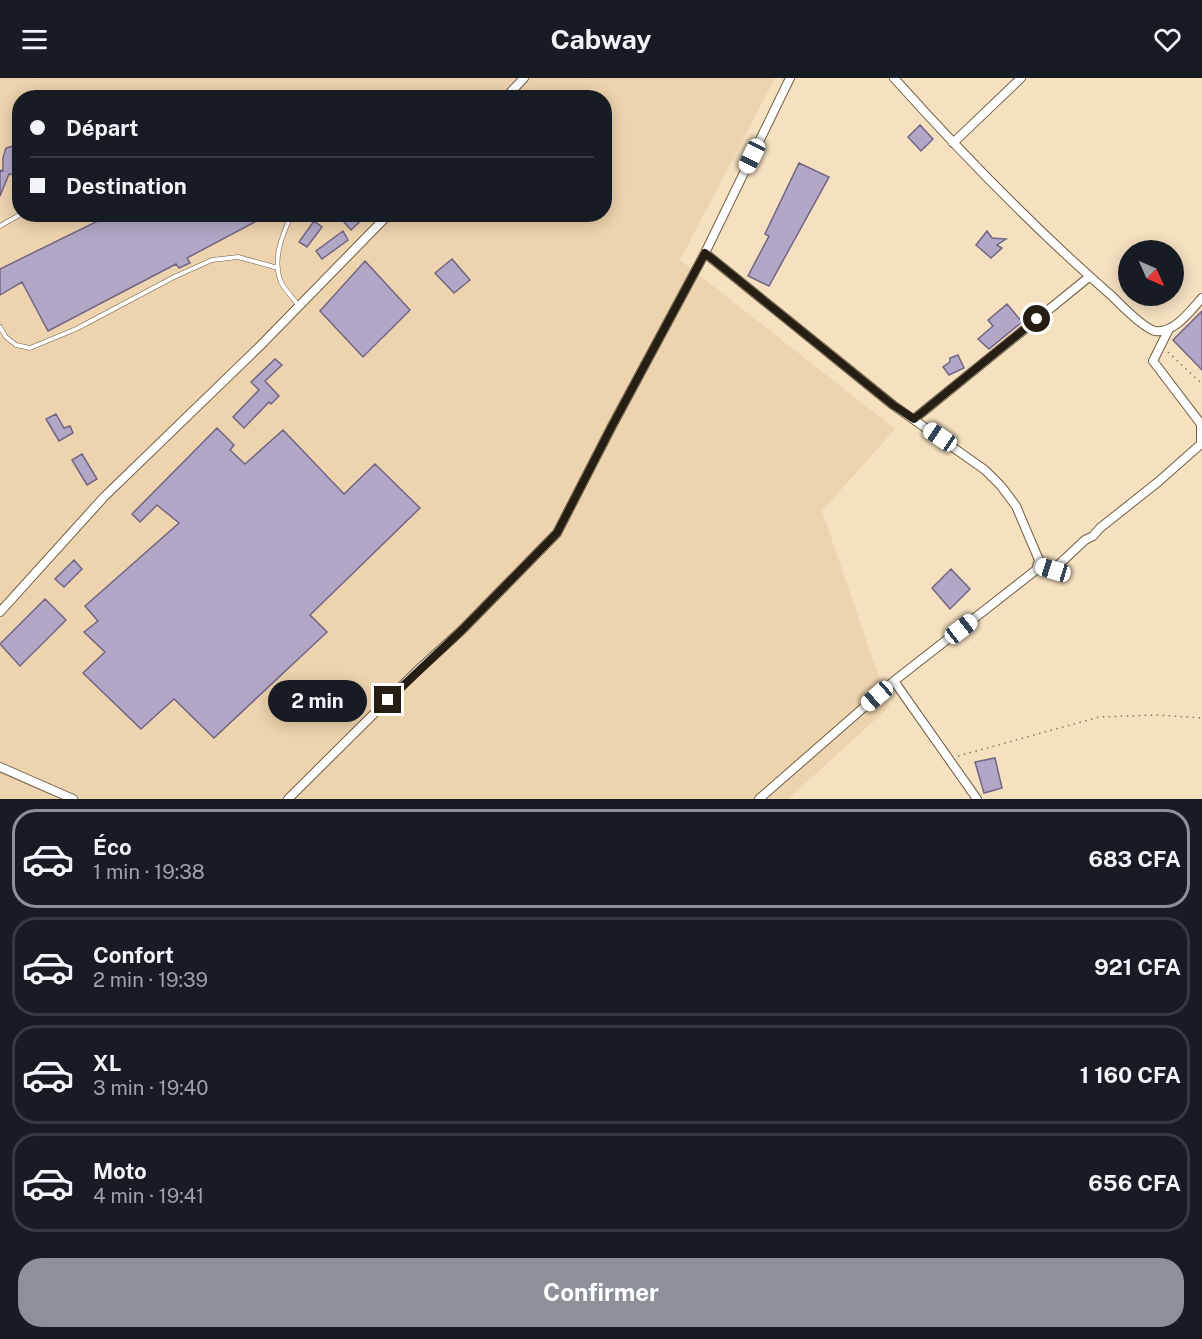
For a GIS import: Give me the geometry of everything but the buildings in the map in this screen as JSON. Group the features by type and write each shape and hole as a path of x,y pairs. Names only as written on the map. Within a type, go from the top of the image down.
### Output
{"street":[{"path":"513,90 524,78"},
{"path":"288,799 416,672 462,630 557,533 705,253 790,78"},
{"path":"894,78 953,143 1089,277 1144,325 1155,330 1169,329"},
{"path":"953,143 1021,78"},
{"path":"0,612 104,497 260,346 381,222"},
{"path":"705,253 893,405 985,470 1016,506 1039,560 1039,565 1028,576 894,681 759,799"},
{"path":"914,419 1089,277"},
{"path":"1039,565 1053,570 1085,540 1093,536 1201,444 1201,424 1153,361 1169,329 1182,320 1202,298"},
{"path":"894,681 977,799"},
{"path":"0,767 74,799"}],"lane":[{"path":"289,222 280,242 278,268 282,284 299,306"},
{"path":"0,327 6,337 16,345 30,348 76,329 174,277 212,260 238,257 278,268"}],"path":[{"path":"1160,346 1202,384"},
{"path":"949,759 1100,717 1157,715 1202,718"}],"shaded area":[{"path":"0,78 775,78 680,260 895,429 822,511 889,707 788,799 0,799"}],"route":[{"path":"388,700 462,630 557,533 705,253 893,405 914,419 1037,319"}]}
